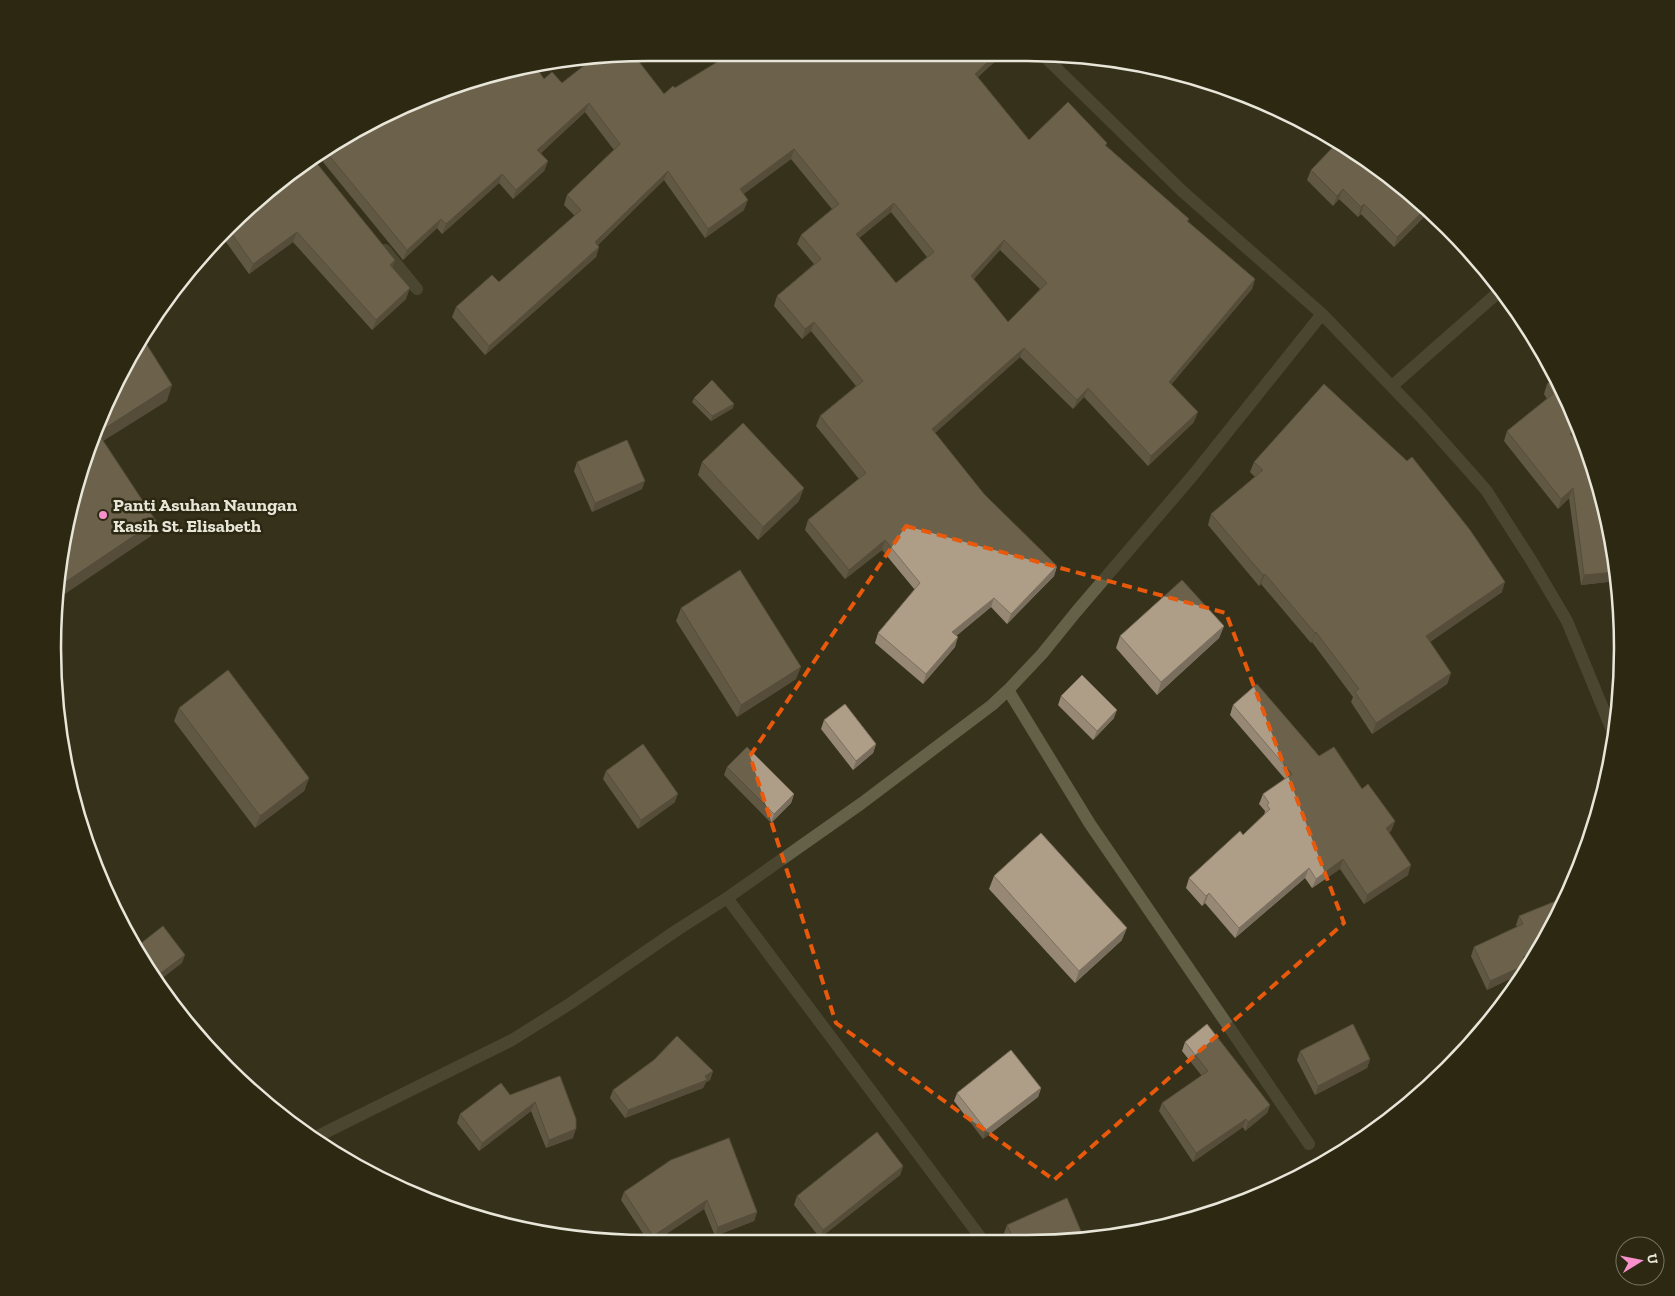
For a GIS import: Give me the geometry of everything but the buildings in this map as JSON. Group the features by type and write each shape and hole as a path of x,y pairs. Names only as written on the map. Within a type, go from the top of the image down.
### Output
{"street":[{"path":"1050,62 1182,191 1322,314 1392,386 1486,490 1567,621 1609,723"},
{"path":"380,244 417,289"},
{"path":"1392,386 1496,295"},
{"path":"320,1135 512,1040 570,1003 676,930 727,898 862,803 992,705 1042,654 1194,474 1322,314"},
{"path":"1008,690 1090,824 1309,1144"},
{"path":"727,898 979,1235"}],"highlighted area":[{"path":"906,526 1226,613 1344,923 1054,1180 836,1023 750,756"}],"place":[{"name":"Panti Asuhan Naungan Kasih St. Elisabeth","path":"103,515"}]}
